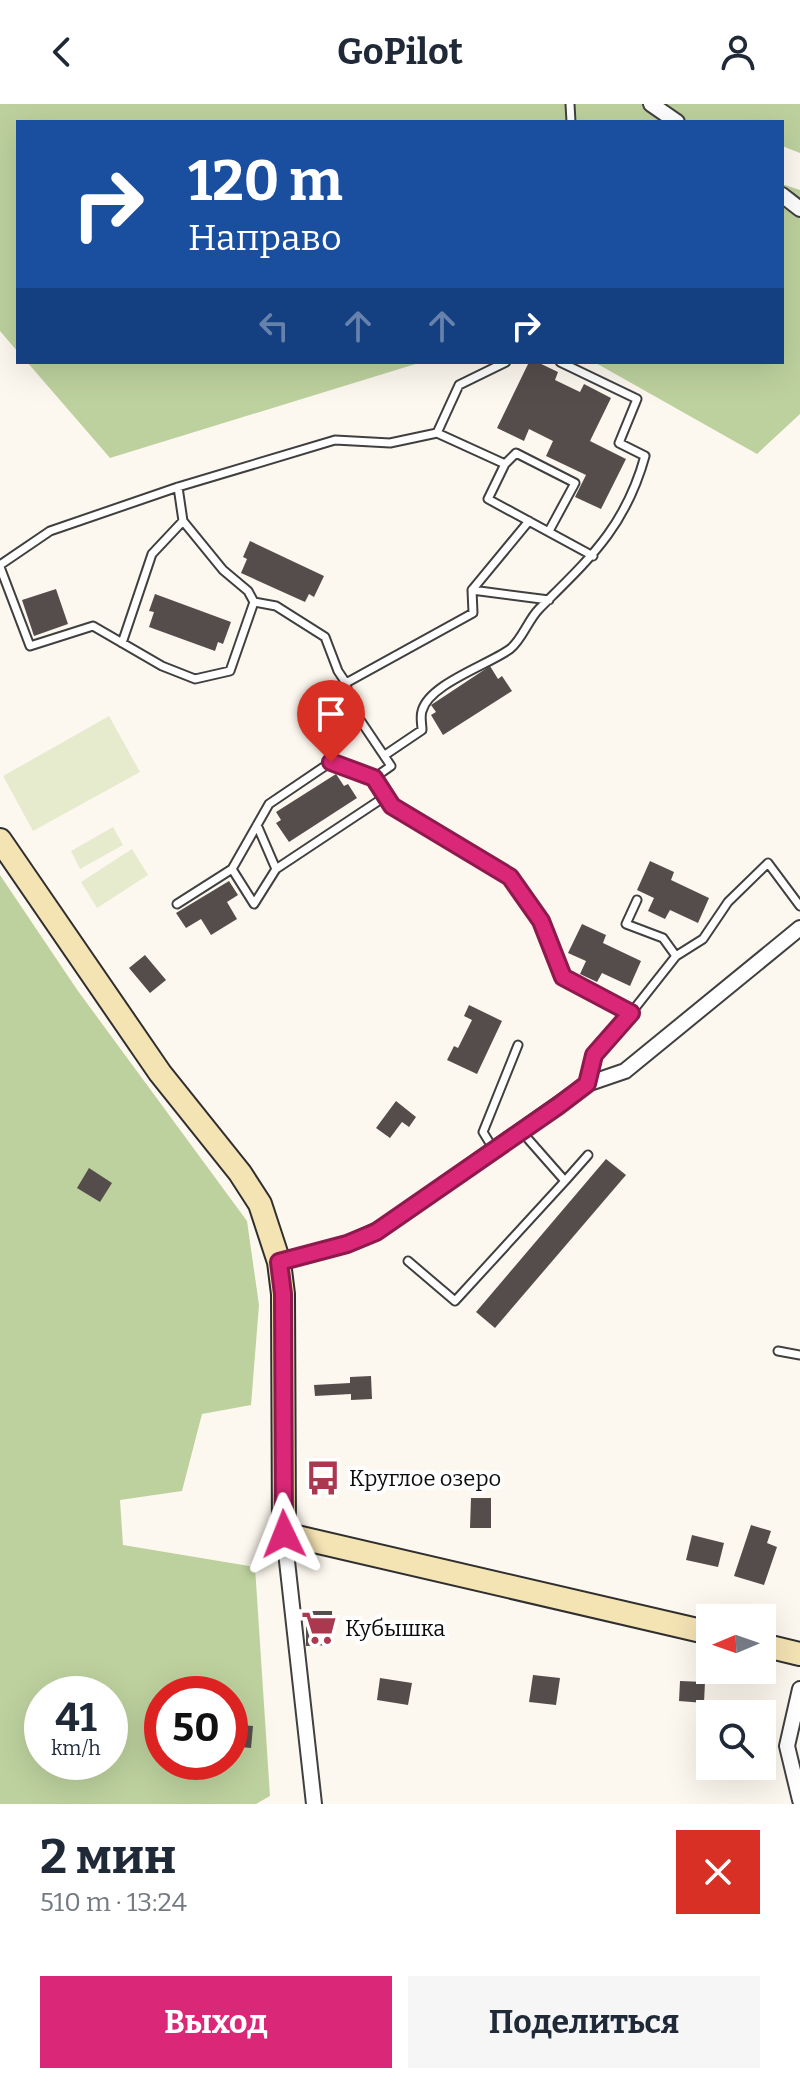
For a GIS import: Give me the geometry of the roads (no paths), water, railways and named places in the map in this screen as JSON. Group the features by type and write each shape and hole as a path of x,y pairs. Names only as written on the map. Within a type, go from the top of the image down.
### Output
{"main road":[{"path":"0,840 160,1073 240,1173 260,1204 279,1262 283,1294 284,1534 696,1630"},
{"path":"776,1648 800,1654"}],"street":[{"path":"651,104 674,120"},
{"path":"784,197 800,209"},
{"path":"279,1262 347,1244 376,1232 587,1084 625,1071 800,928"},
{"path":"284,1534 314,1804"},
{"path":"800,1689 787,1746 800,1800"}],"lane":[{"path":"437,433 459,385 502,364"},
{"path":"385,755 422,730 422,710 434,694 512,648 537,611 593,556 621,514 638,480 645,456 619,443 637,399 565,364"},
{"path":"178,487 183,521 223,570 248,591 254,602 230,671 195,679 162,666 93,626 30,646 0,566 50,531 178,487 335,440 390,443 437,433 505,464"},
{"path":"549,531 575,483 516,453 505,464 488,499 593,556"},
{"path":"122,643 152,554 183,521"},
{"path":"346,683 473,613 472,590 529,521"},
{"path":"472,590 549,600"},
{"path":"254,602 276,606 325,637 346,683 350,705 391,766 374,778"},
{"path":"177,904 232,869 269,804 331,762 374,778 392,806 510,877 541,921 563,977 631,1013"},
{"path":"232,869 254,904 276,869 386,796"},
{"path":"257,825 276,869"},
{"path":"587,1084 594,1055 676,956 703,939 728,902 768,863 800,906"},
{"path":"637,900 626,924 663,938 676,956"},
{"path":"494,1150 483,1132 518,1045"},
{"path":"521,1131 565,1181"},
{"path":"408,1261 455,1301 588,1155"},
{"path":"778,1351 800,1355"}],"place":[{"name":"Круглое озеро","path":"323,1478"},
{"name":"Кубышка","path":"319,1628"}]}
